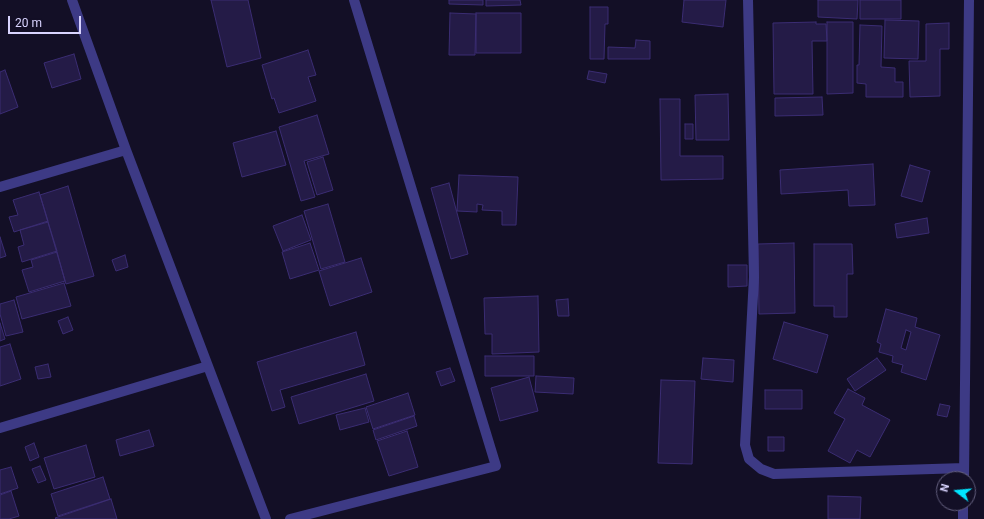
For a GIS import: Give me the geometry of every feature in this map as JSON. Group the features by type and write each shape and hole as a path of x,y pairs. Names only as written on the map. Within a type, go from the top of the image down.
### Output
{"street":[{"path":"72,0 126,150 266,519"},
{"path":"290,519 496,466 354,0"},
{"path":"748,0 754,276 744,445 749,459 761,469 774,474 964,468 969,0"},
{"path":"0,187 126,150"},
{"path":"0,428 208,366"}],"building":[{"path":"211,0 248,0 261,58 227,67"},
{"path":"449,0 483,0 483,5 449,4"},
{"path":"486,0 520,0 521,5 486,6"},
{"path":"684,0 726,0 723,27 682,22"},
{"path":"818,0 858,0 857,19 818,17"},
{"path":"860,0 901,0 901,19 860,19"},
{"path":"590,7 608,7 608,24 605,24 604,59 590,59"},
{"path":"450,13 476,14 475,55 449,55"},
{"path":"476,13 521,13 521,53 476,53"},
{"path":"885,20 919,21 918,59 884,58"},
{"path":"816,22 816,24 826,24 827,41 812,41 813,94 774,94 773,23"},
{"path":"827,22 853,22 853,93 827,94"},
{"path":"949,23 949,49 940,49 940,96 910,97 909,61 926,61 926,24"},
{"path":"860,25 882,26 881,67 895,68 895,82 903,82 903,97 866,97 866,84 857,83"},
{"path":"636,40 650,41 650,59 608,59 608,47 635,48"},
{"path":"308,50 316,75 308,77 316,101 279,113 274,98 272,99 262,65"},
{"path":"74,54 81,79 52,88 44,63"},
{"path":"5,70 18,107 0,114 0,72"},
{"path":"589,71 607,74 605,83 587,79"},
{"path":"728,94 729,140 696,140 695,95"},
{"path":"822,97 823,115 775,116 775,98"},
{"path":"660,99 680,99 680,156 723,156 723,179 661,180"},
{"path":"317,115 329,154 304,161 315,197 301,201 279,127"},
{"path":"685,124 693,124 693,139 685,139"},
{"path":"276,131 286,165 242,177 233,143"},
{"path":"323,157 333,190 317,195 307,162"},
{"path":"873,164 875,205 849,206 848,190 781,194 780,170"},
{"path":"910,165 930,171 922,202 901,196"},
{"path":"459,175 518,177 516,225 502,225 502,211 482,210 483,205 477,204 477,212 457,211"},
{"path":"449,183 468,254 451,259 431,188"},
{"path":"68,186 94,276 66,284 40,195"},
{"path":"39,192 48,221 14,232 9,217 18,215 13,200"},
{"path":"328,204 345,262 321,269 304,211"},
{"path":"302,215 311,240 283,251 273,226"},
{"path":"927,218 929,233 897,238 895,224"},
{"path":"48,222 57,251 22,262 18,247 24,245 20,230"},
{"path":"0,237 6,256 0,258"},
{"path":"310,243 319,270 290,279 282,252"},
{"path":"794,243 795,313 759,314 758,244"},
{"path":"814,244 852,244 853,274 847,274 847,317 834,317 834,306 814,306"},
{"path":"57,252 65,281 29,292 22,270 33,267 31,260"},
{"path":"125,255 128,267 116,271 112,260"},
{"path":"361,258 372,292 330,306 319,271"},
{"path":"728,265 747,265 747,286 728,287"},
{"path":"64,283 71,306 22,319 16,297"},
{"path":"538,296 539,352 492,354 492,334 485,334 484,298"},
{"path":"568,299 569,316 558,316 556,300"},
{"path":"14,300 23,332 6,336 0,314 0,304"},
{"path":"886,309 917,318 915,327 940,335 926,380 901,372 903,365 892,362 893,356 879,352 881,344 877,342","holes":["906,330 911,332 906,350 901,348"]},
{"path":"68,317 73,330 63,334 58,321"},
{"path":"784,322 828,335 817,373 773,359"},
{"path":"0,323 5,339 0,341"},
{"path":"356,332 365,365 280,390 285,407 272,411 257,362"},
{"path":"10,344 21,379 0,386 0,347"},
{"path":"485,356 534,356 534,376 485,376"},
{"path":"703,358 734,360 733,382 701,379"},
{"path":"877,358 886,370 855,391 847,379"},
{"path":"48,364 51,377 38,379 35,367"},
{"path":"450,368 455,381 441,386 436,372"},
{"path":"366,374 374,401 299,424 291,397"},
{"path":"536,376 574,378 573,394 535,392"},
{"path":"529,377 538,411 500,421 491,388"},
{"path":"661,380 695,381 692,464 658,463"},
{"path":"848,389 865,398 862,405 890,420 870,457 857,450 850,463 828,451 845,419 834,413"},
{"path":"765,390 802,390 802,409 765,409"},
{"path":"408,393 415,415 373,429 366,407"},
{"path":"940,404 950,406 947,417 937,415"},
{"path":"365,408 369,422 340,430 336,415"},
{"path":"414,416 417,426 376,440 373,430"},
{"path":"149,430 154,446 120,456 116,440"},
{"path":"407,431 418,467 389,476 377,441"},
{"path":"768,437 784,437 784,451 768,451"},
{"path":"34,443 39,457 30,461 25,447"},
{"path":"86,445 95,477 54,489 44,458"},
{"path":"40,466 46,480 38,483 32,469"},
{"path":"11,467 18,488 0,494 0,470"},
{"path":"103,477 110,499 58,516 51,494"},
{"path":"11,491 19,516 9,519 0,519 0,495"},
{"path":"828,496 861,497 860,519 828,519"},
{"path":"111,499 117,519 55,518"}]}
